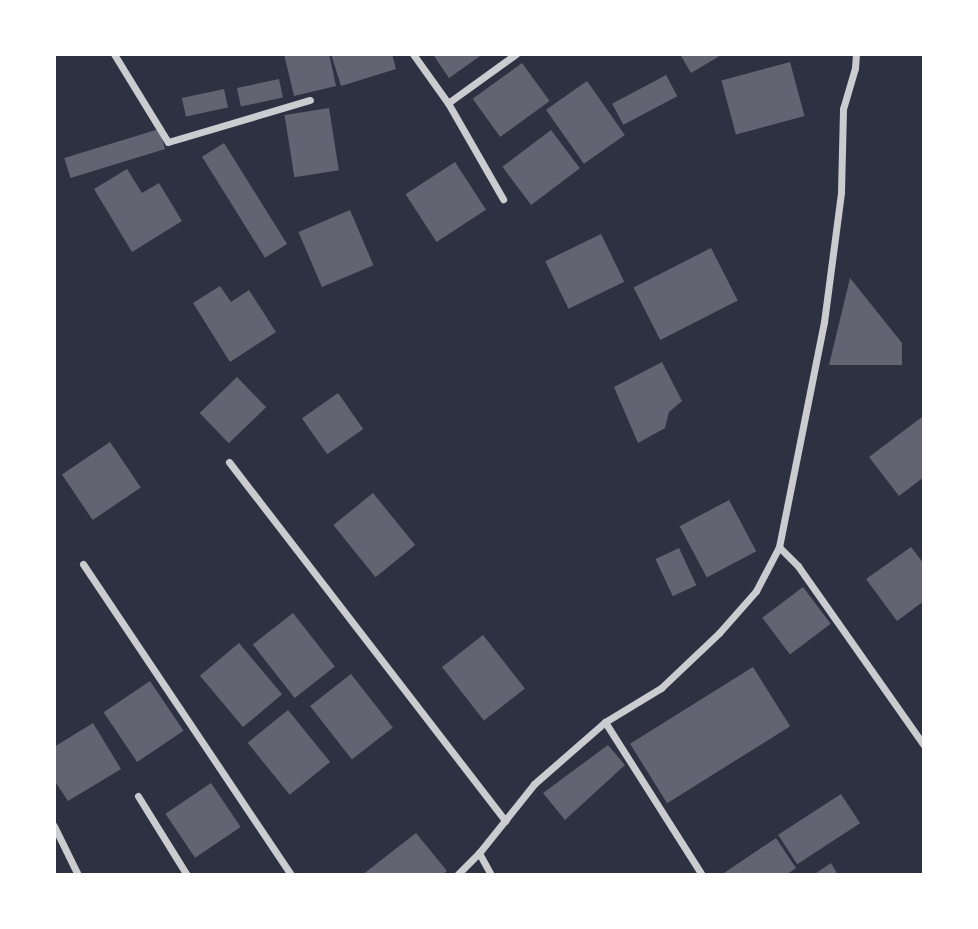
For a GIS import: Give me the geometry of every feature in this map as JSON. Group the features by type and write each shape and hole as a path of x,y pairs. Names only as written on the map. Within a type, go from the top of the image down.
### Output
{"street":[{"path":"114,54 168,142 310,100"},
{"path":"413,54 448,103 503,199"},
{"path":"448,103 516,54"},
{"path":"457,875 479,853 534,784 605,722 661,688 719,633 756,591 779,547 824,322 841,192 843,109 855,68 856,54"},
{"path":"229,462 505,821"},
{"path":"779,547 798,566 924,745"},
{"path":"83,564 291,875"},
{"path":"605,722 702,875"},
{"path":"138,796 187,875"},
{"path":"54,826 78,875"},
{"path":"479,853 491,875"}],"building":[{"path":"284,54 329,54 336,86 294,96"},
{"path":"331,54 392,54 396,69 341,86"},
{"path":"483,54 449,78 434,56"},
{"path":"680,54 723,54 691,73"},
{"path":"790,62 804,116 736,134 721,80"},
{"path":"522,63 550,101 500,137 473,99"},
{"path":"666,75 677,96 623,125 612,104"},
{"path":"279,79 283,98 241,107 237,88"},
{"path":"587,81 625,135 584,164 546,110"},
{"path":"224,89 228,108 186,117 182,98"},
{"path":"329,108 339,170 294,177 285,115"},
{"path":"159,129 165,149 70,178 64,158"},
{"path":"551,130 580,168 531,205 502,167"},
{"path":"224,143 287,244 265,258 202,157"},
{"path":"455,162 486,210 437,242 406,194"},
{"path":"127,169 142,193 159,183 182,221 132,252 94,189"},
{"path":"350,210 373,265 322,287 298,232"},
{"path":"601,234 624,282 569,309 545,261"},
{"path":"711,248 738,301 660,340 633,287"},
{"path":"850,278 902,343 902,365 829,365"},
{"path":"220,286 231,302 249,290 276,332 230,362 193,303"},
{"path":"662,362 682,401 669,412 665,428 638,443 614,387"},
{"path":"237,377 266,407 229,443 200,413"},
{"path":"338,393 363,429 327,454 302,418"},
{"path":"922,417 924,477 899,496 869,457"},
{"path":"110,442 141,488 93,520 62,474"},
{"path":"373,493 415,545 376,577 333,525"},
{"path":"729,500 756,551 707,578 680,526"},
{"path":"911,547 924,564 924,601 897,621 866,579"},
{"path":"679,548 696,585 673,596 655,559"},
{"path":"803,587 831,624 790,654 762,618"},
{"path":"293,613 335,667 295,698 253,644"},
{"path":"483,635 525,689 484,721 442,667"},
{"path":"239,643 282,694 243,727 200,676"},
{"path":"753,667 790,726 667,803 630,744"},
{"path":"351,674 393,728 352,760 310,706"},
{"path":"150,681 184,731 137,762 104,712"},
{"path":"288,710 330,762 290,795 248,743"},
{"path":"93,723 121,769 68,801 54,780 54,747"},
{"path":"608,745 625,765 565,820 543,793"},
{"path":"211,783 241,827 195,858 165,814"},
{"path":"841,794 860,823 797,864 778,835"},
{"path":"416,833 447,871 442,875 362,875"},
{"path":"776,838 796,868 786,875 721,875"},
{"path":"831,863 838,875 813,875"}]}
